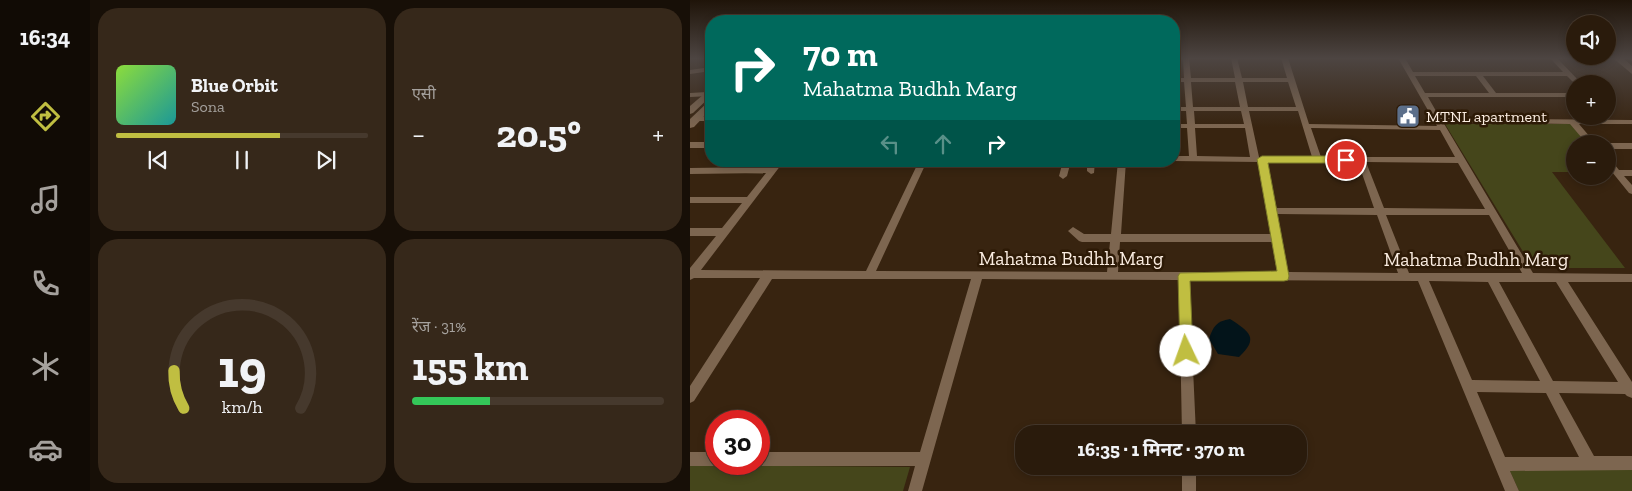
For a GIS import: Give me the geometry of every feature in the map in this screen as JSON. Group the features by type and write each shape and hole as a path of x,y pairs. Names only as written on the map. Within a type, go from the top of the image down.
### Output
{"street":[{"path":"1188,81 1193,159"},
{"path":"1239,81 1248,126 1272,211 1284,276"},
{"path":"1291,81 1317,160"},
{"path":"1414,81 1530,277"},
{"path":"1483,81 1494,95"},
{"path":"690,94 705,96"},
{"path":"1422,95 1566,95"},
{"path":"692,119 705,102"},
{"path":"1180,109 1300,109"},
{"path":"692,119 705,119"},
{"path":"1306,126 1566,122"},
{"path":"1617,122 1632,122"},
{"path":"1575,125 1584,135"},
{"path":"1180,126 1248,126"},
{"path":"690,145 705,145"},
{"path":"1616,146 1632,146"},
{"path":"1180,159 1460,160"},
{"path":"1361,160 1405,277"},
{"path":"690,275 775,167"},
{"path":"869,275 921,167"},
{"path":"1063,176 1065,167"},
{"path":"1091,167 1091,171"},
{"path":"1112,276 1122,167"},
{"path":"690,171 773,170"},
{"path":"1617,173 1632,173"},
{"path":"1617,173 1632,191"},
{"path":"690,200 749,200"},
{"path":"1272,211 1491,212"},
{"path":"1073,231 1082,238 1276,238"},
{"path":"690,232 724,232"},
{"path":"690,397 769,274"},
{"name":"Mahatma Budhh Marg","path":"690,275 1632,278"},
{"path":"915,491 978,275"},
{"path":"1184,276 1189,425"},
{"path":"1422,277 1512,491"},
{"path":"1491,277 1590,463"},
{"path":"1559,277 1631,390"},
{"path":"1468,386 1631,390"},
{"path":"690,459 705,459"},
{"path":"770,459 925,459"},
{"path":"1501,464 1632,463"},
{"path":"1189,475 1189,491"}],"shaded area":[{"path":"1445,124 1566,124 1572,125 1580,135 1566,135 1566,172 1552,172 1625,268 1533,268"},
{"path":"1230,319 1243,328 1250,336 1249,345 1239,357 1218,354 1209,339 1216,325"},
{"path":"690,465 705,465 705,475 770,475 770,466 910,467 903,491 690,491"},
{"path":"1632,466 1632,491 1519,491 1509,469"}],"place":[{"name":"MTNL apartment","path":"1408,116"}],"route":[{"path":"1186,351 1184,276 1284,276 1262,159 1346,160"}]}
